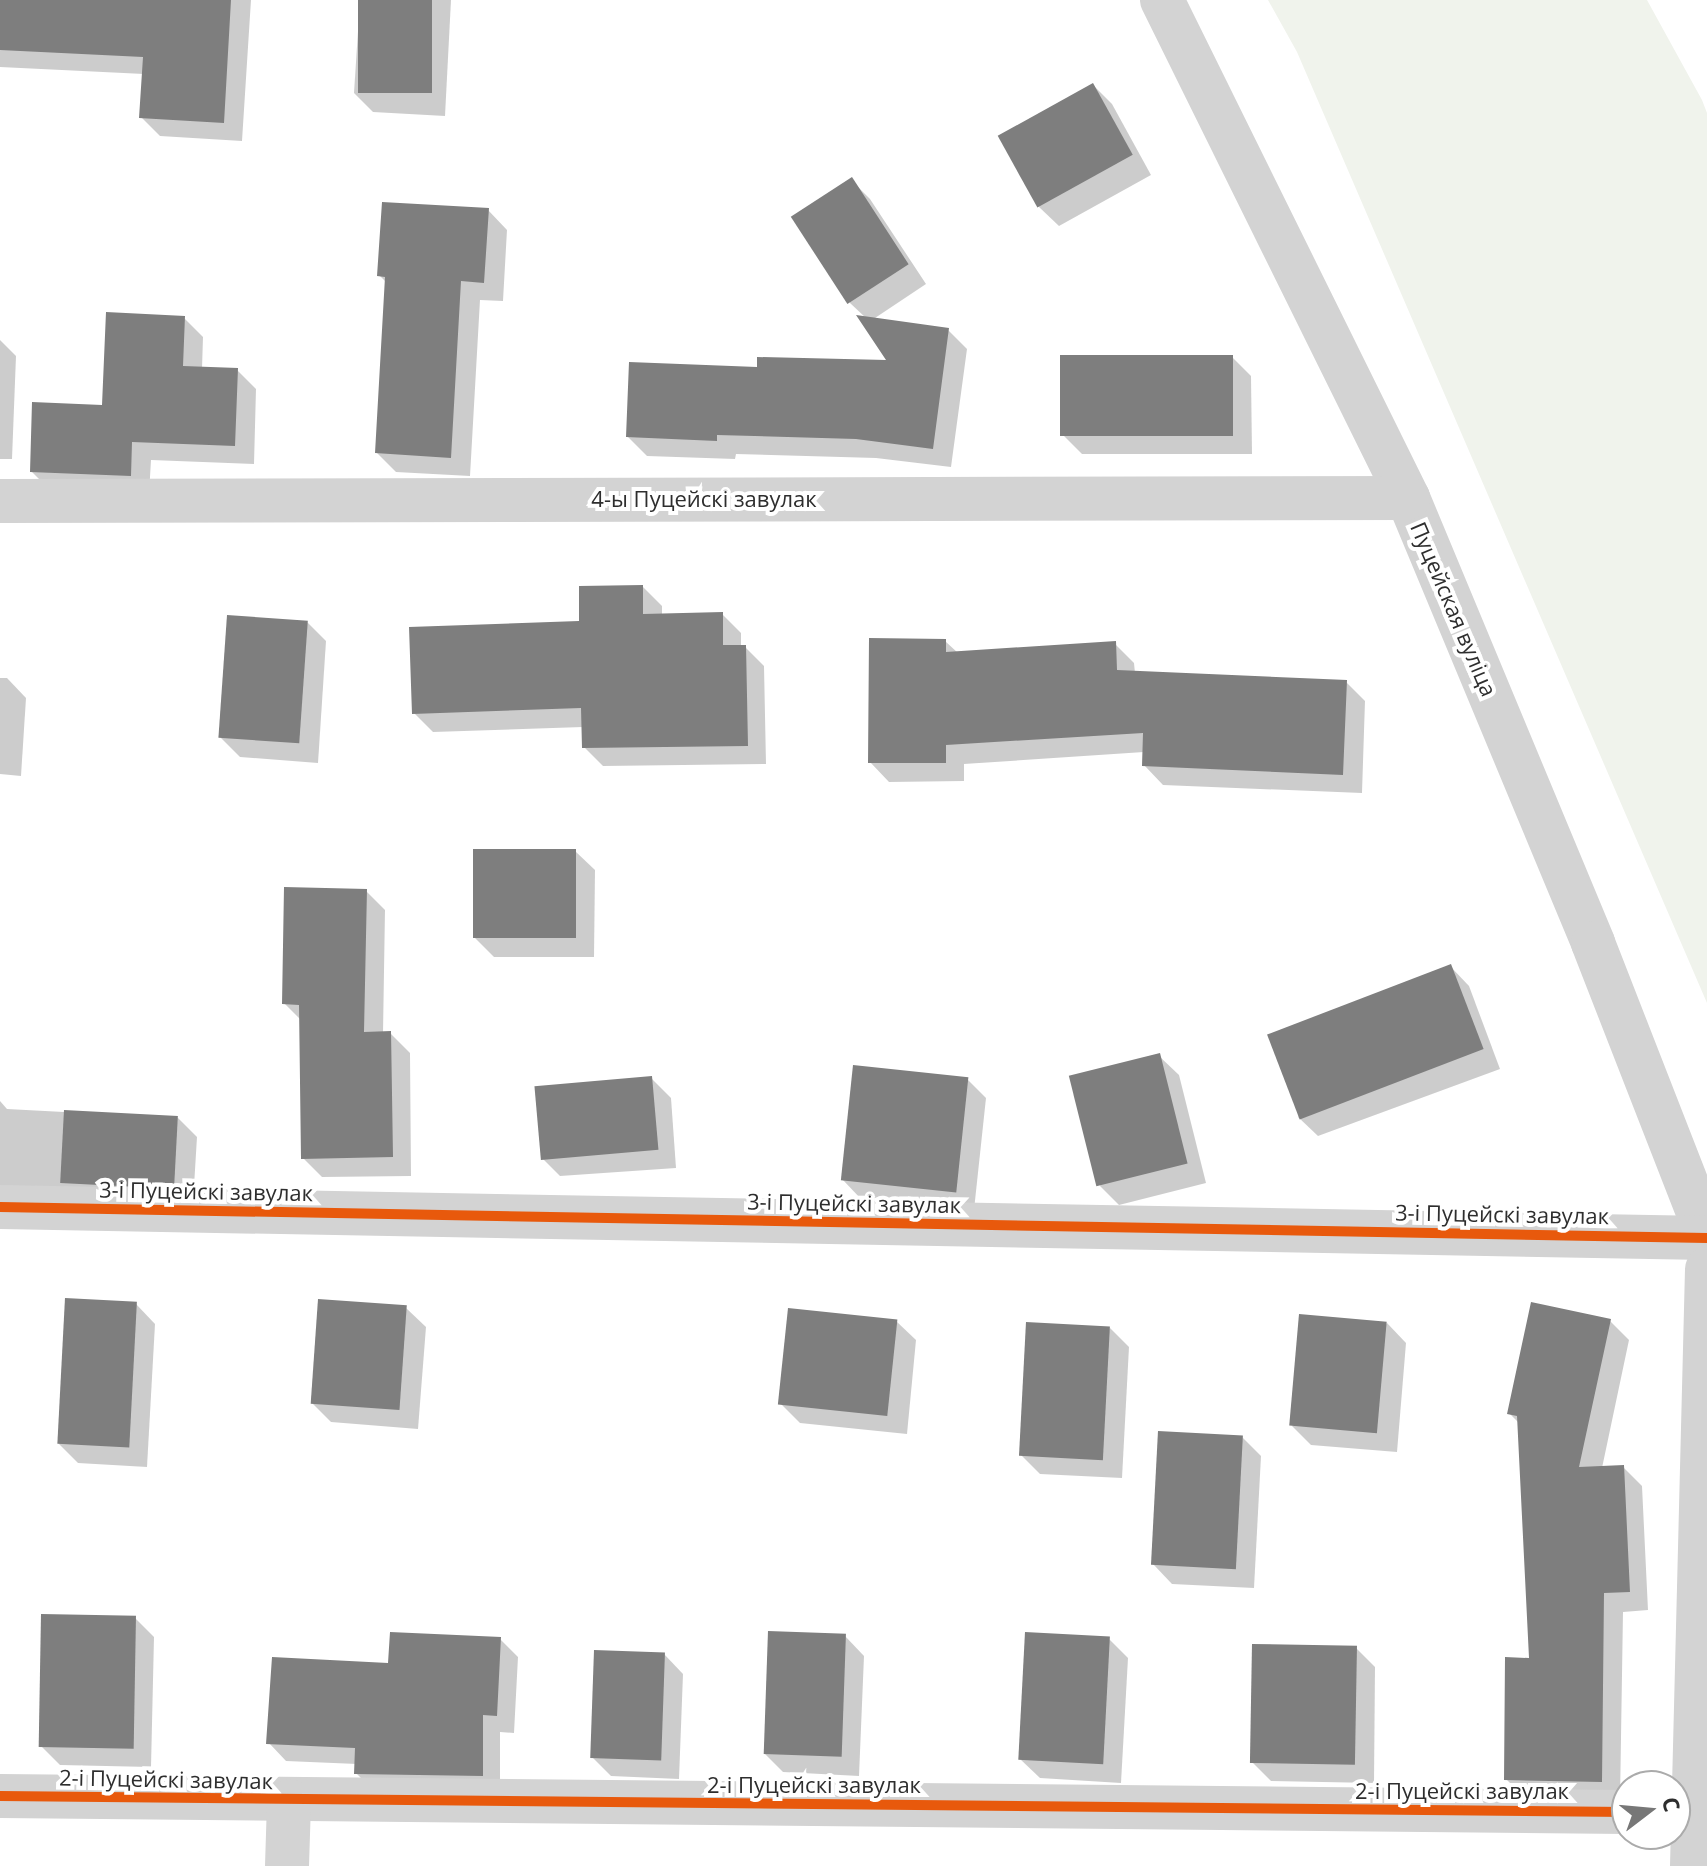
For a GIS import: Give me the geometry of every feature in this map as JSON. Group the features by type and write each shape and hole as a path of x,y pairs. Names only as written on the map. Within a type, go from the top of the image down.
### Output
{"street":[{"name":"Пуцейская вуліца","path":"1162,0 1408,498 1593,943 1707,1237"},
{"name":"4-ы Пуцейскі завулак","path":"0,501 1408,498"},
{"name":"3-і Пуцейскі завулак","path":"0,1207 1707,1237"},
{"path":"1685,1770 1707,1269"},
{"name":"2-і Пуцейскі завулак","path":"0,1796 1611,1812"},
{"path":"287,1866 289,1801"}],"shaded area":[{"path":"1268,0 1647,0 1702,100 1707,113 1707,1003 1297,52"}],"building":[{"path":"0,0 231,0 224,123 139,118 143,57 0,50"},
{"path":"358,0 432,0 432,93 358,93"},
{"path":"1093,83 1133,155 1037,208 998,136"},
{"path":"852,177 909,264 847,304 791,217"},
{"path":"382,202 489,208 484,283 461,281 451,458 375,453 385,277 377,276"},
{"path":"106,312 185,316 183,366 238,368 235,446 132,442 131,476 30,472 32,402 102,405"},
{"path":"856,315 949,328 933,449 856,439 717,435 717,441 626,437 629,362 757,367 757,357 886,360"},
{"path":"1060,355 1233,355 1233,436 1060,436"},
{"path":"643,585 643,614 723,612 723,645 746,645 748,746 582,748 581,708 412,714 409,627 579,621 579,586"},
{"path":"227,615 308,621 299,743 218,738"},
{"path":"869,638 946,639 946,652 1116,641 1117,670 1347,680 1343,775 1142,766 1143,733 946,745 946,763 868,763"},
{"path":"473,849 576,849 576,938 473,938"},
{"path":"284,887 367,889 364,1032 391,1031 393,1157 301,1159 299,1005 282,1004"},
{"path":"1451,964 1484,1049 1300,1120 1267,1035"},
{"path":"1160,1053 1188,1164 1096,1186 1069,1076"},
{"path":"853,1065 968,1077 956,1192 841,1180"},
{"path":"652,1076 658,1150 541,1160 534,1086"},
{"path":"64,1110 178,1116 174,1189 60,1183"},
{"path":"65,1298 137,1302 129,1448 57,1444"},
{"path":"318,1299 407,1305 399,1410 311,1404"},
{"path":"1531,1302 1611,1319 1579,1467 1624,1465 1630,1592 1604,1593 1602,1782 1504,1780 1505,1657 1529,1658 1517,1416 1507,1414"},
{"path":"788,1308 897,1319 887,1416 778,1404"},
{"path":"1299,1314 1387,1322 1377,1433 1289,1426"},
{"path":"1026,1322 1110,1326 1103,1460 1019,1456"},
{"path":"1158,1431 1243,1435 1236,1569 1151,1565"},
{"path":"41,1614 136,1616 134,1749 39,1747"},
{"path":"768,1631 846,1634 842,1757 764,1754"},
{"path":"390,1632 501,1637 497,1716 483,1715 483,1776 354,1774 355,1748 266,1744 272,1657 388,1663"},
{"path":"1025,1632 1110,1636 1103,1764 1018,1760"},
{"path":"1252,1644 1357,1646 1355,1765 1250,1763"},
{"path":"594,1650 665,1652 661,1760 590,1758"}],"cycle path":[{"path":"0,1207 1707,1238"},
{"path":"0,1796 1611,1812"}]}
